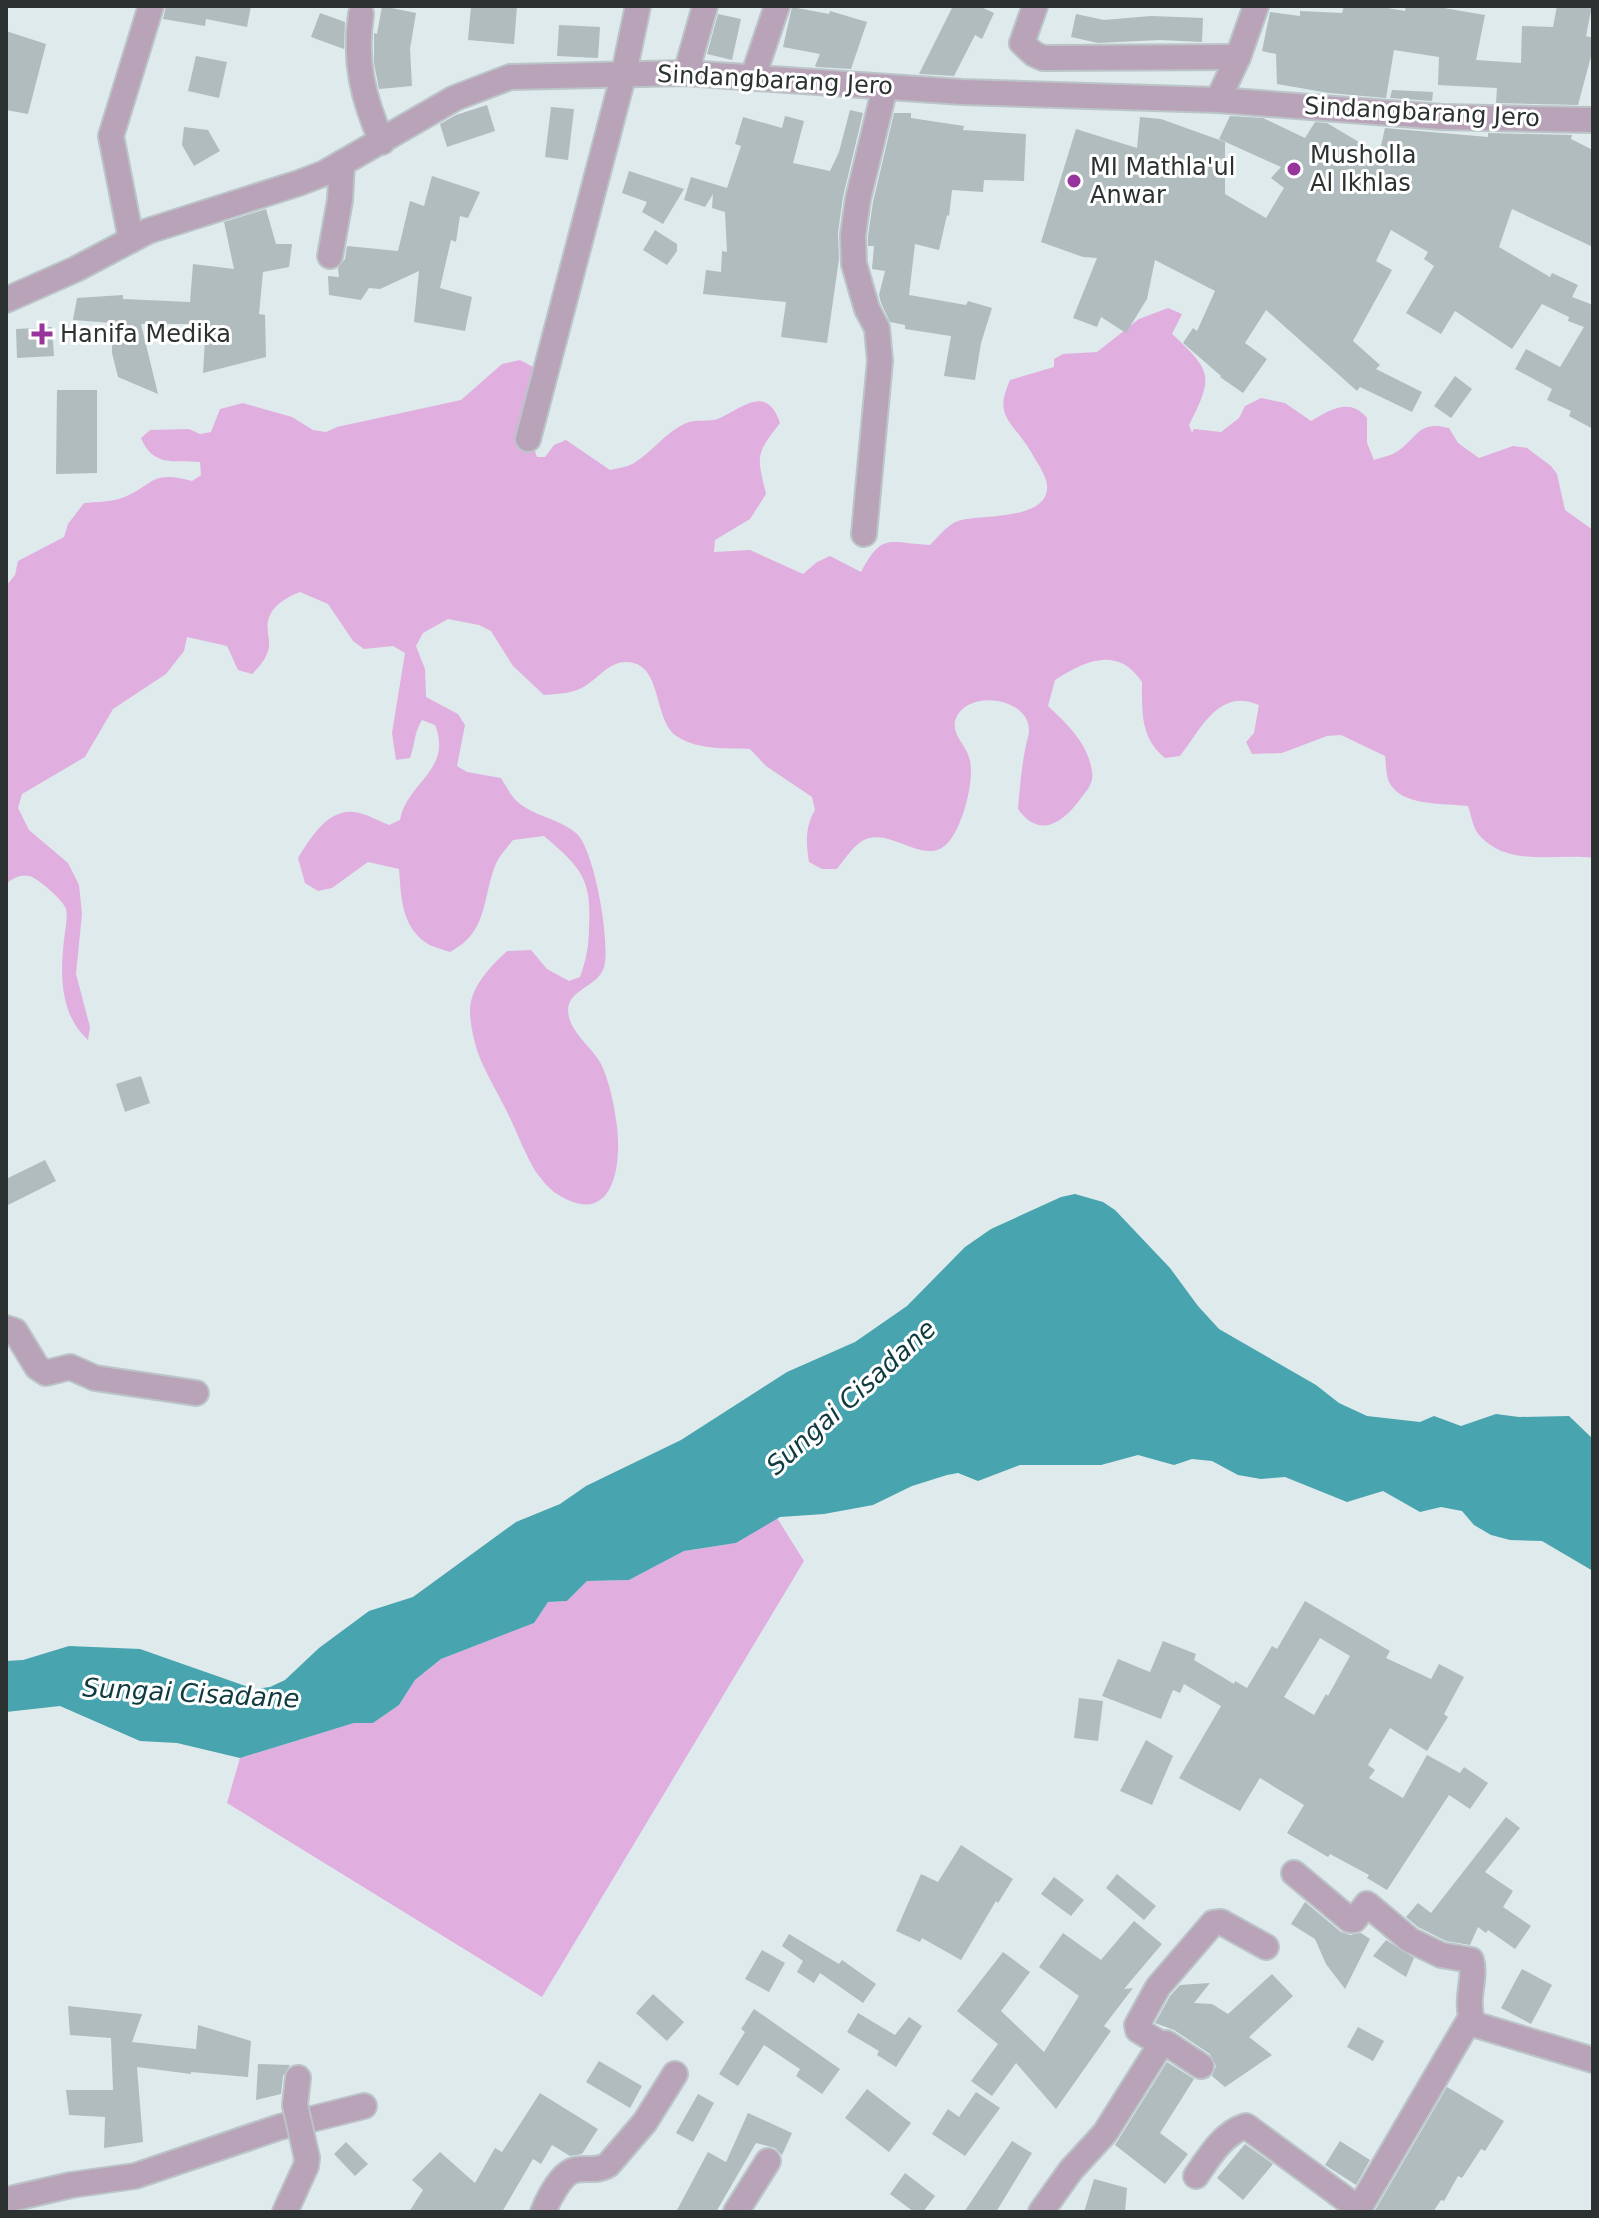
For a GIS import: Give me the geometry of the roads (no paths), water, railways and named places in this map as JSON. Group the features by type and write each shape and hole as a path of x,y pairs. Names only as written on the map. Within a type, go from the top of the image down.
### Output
{"street":[{"path":"131,239 111,136 151,6"},
{"path":"528,439 624,73 638,6"},
{"path":"686,73 705,6"},
{"path":"753,77 777,6"},
{"path":"1035,6 1022,43 1043,58 1238,57"},
{"path":"1218,100 1238,57 1256,6"},
{"path":"361,14 357,44 361,79 368,108 382,142"},
{"name":"Sindangbarang Jero","path":"6,300 76,269 131,239 204,212 299,183 382,142 455,98 510,77 686,73 885,87 1218,100 1442,117 1593,120"},
{"path":"864,534 880,361 879,339 856,274 853,235 858,199 885,87"},
{"path":"330,256 340,200 342,163"},
{"path":"6,1328 15,1331 37,1367 46,1373 70,1367 95,1378 196,1393"},
{"path":"1294,1873 1350,1920 1354,1920 1367,1904 1410,1940 1441,1955 1471,1960 1473,1971 1468,2000 1473,2024"},
{"path":"1201,2066 1166,2043 1161,2044 1138,2030 1137,2025 1158,1987 1213,1923 1221,1922 1266,1947"},
{"path":"1196,2176 1224,2138 1246,2126 1358,2211 1464,2028 1473,2024 1593,2060"},
{"path":"1041,2212 1071,2170 1105,2133 1161,2044"},
{"path":"543,2212 567,2173 577,2169 603,2169 608,2165 645,2122 675,2074"},
{"path":"285,2212 307,2158 295,2105 298,2078"},
{"path":"6,2200 71,2185 135,2176 280,2127 364,2106"},
{"path":"736,2212 768,2161"}],"water":[{"name":"Sungai Cisadane","path":"1075,1194 1103,1202 1115,1210 1170,1268 1219,1329 1316,1385 1339,1403 1367,1416 1420,1422 1434,1416 1461,1426 1496,1414 1569,1416 1593,1439 1593,1571 1542,1541 1510,1540 1491,1535 1474,1525 1462,1511 1441,1507 1420,1512 1383,1491 1347,1502 1285,1477 1261,1479 1238,1475 1212,1461 1192,1459 1174,1465 1138,1455 1101,1465 1020,1465 978,1481 958,1473 947,1475 912,1486 873,1505 824,1514 780,1517 736,1543 684,1551 629,1580 587,1581 567,1601 548,1602 534,1623 441,1659 415,1680 399,1705 373,1723 354,1723 240,1758 177,1743 140,1741 60,1706 6,1712 6,1661 23,1660 69,1646 140,1649 254,1689 270,1687 285,1680 319,1648 369,1611 413,1597 516,1522 560,1504 586,1486 681,1440 787,1372 855,1342 907,1306 965,1247 991,1229 1061,1197"}],"place":[{"name":"Musholla Al Ikhlas","path":"1294,169"},
{"name":"MI Mathla'ul Anwar","path":"1074,181"},
{"name":"Hanifa Medika","path":"42,334"}]}
